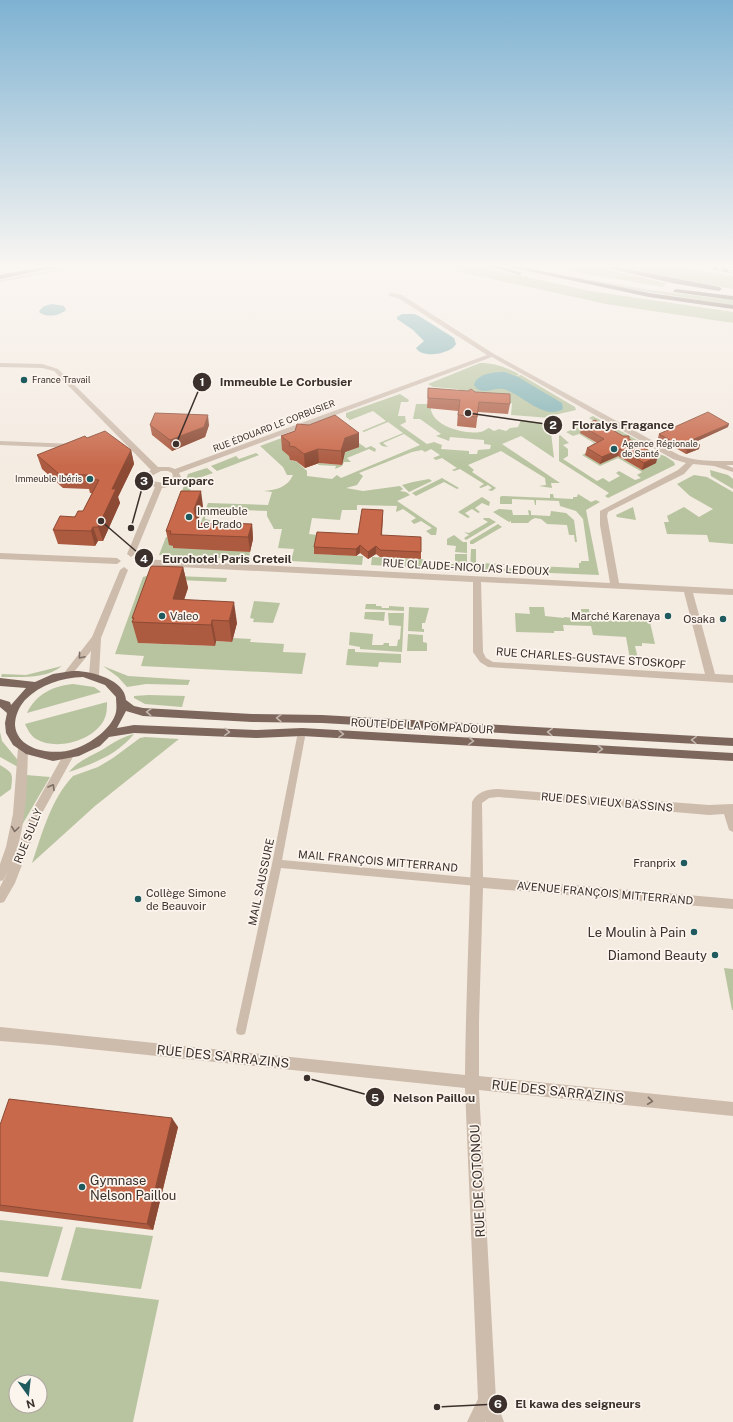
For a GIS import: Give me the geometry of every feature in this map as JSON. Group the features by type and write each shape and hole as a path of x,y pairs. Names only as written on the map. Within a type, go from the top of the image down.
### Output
{"main road":[{"path":"67,674 94,675 103,678 115,687 120,694 122,703 118,721 110,733 95,745 69,754 46,756 34,753 17,743 12,735 10,726 12,713 19,701 36,686 54,678 67,674"},
{"path":"0,682 36,686"},
{"path":"0,703 6,705 12,713"},
{"name":"ROUTE DE LA POMPADOUR","path":"122,703 137,711 733,742"},
{"name":"ROUTE DE LA POMPADOUR","path":"110,733 134,729 257,734 337,734 733,757"}],"street":[{"path":"458,333 492,355 676,457 691,462 715,465 733,470"},
{"name":"RUE ÉDOUARD LE CORBUSIER","path":"175,472 492,355"},
{"path":"0,365 42,366 56,370 115,434 156,470"},
{"path":"0,443 84,445"},
{"path":"691,462 681,472 604,511 603,522 615,586 733,592"},
{"path":"715,465 733,463"},
{"path":"169,469 175,472 177,477 168,484 158,486 150,484 147,479 149,474 156,470 169,469"},
{"path":"131,554 158,486"},
{"path":"0,556 117,560 122,556 131,554 139,557 140,562 136,567 124,570 116,565 117,560"},
{"name":"RUE CLAUDE-NICOLAS LEDOUX","path":"140,562 615,586"},
{"path":"67,674 96,638 124,570"},
{"name":"RUE CHARLES-GUSTAVE STOSKOPF","path":"477,579 478,652 483,660 491,665 733,679"},
{"path":"688,590 711,678"},
{"path":"94,675 96,638"},
{"name":"MAIL SAUSSURE","path":"241,1030 277,864 301,737"},
{"name":"RUE SULLY","path":"0,876 7,863 13,845 23,772 24,748"},
{"name":"RUE SULLY","path":"0,898 11,879 36,814 69,754"},
{"name":"RUE DES VIEUX BASSINS","path":"482,795 498,793 709,810 731,809"},
{"name":"RUE DE COTONOU","path":"482,795 477,802 477,882 472,1021 472,1082 487,1400 495,1422"},
{"path":"731,809 733,828"},
{"name":"MAIL FRANÇOIS MITTERRAND","path":"277,864 477,882"},
{"name":"AVENUE FRANÇOIS MITTERRAND","path":"477,882 733,904"},
{"name":"RUE DES SARRAZINS","path":"0,1034 51,1038 733,1109"},
{"name":"RUE DE COTONOU","path":"476,1422 487,1400"}],"green space":[{"path":"480,363 509,369 519,374 516,376 521,375 575,407 576,410 550,416 550,418 511,415 512,403 477,401 458,389 433,387 428,384"},
{"path":"400,394 409,400 408,402 401,402 398,416 405,416 406,422 400,425 427,444 434,442 442,445 441,449 469,451 469,454 477,454 478,450 490,449 491,445 484,444 484,440 450,437 449,441 436,436 441,434 420,419 413,419 416,404 431,404 431,411 435,418 441,423 456,430 465,432 481,432 489,428 494,431 499,429 506,431 510,428 518,427 521,420 550,424 554,458 521,436 502,444 560,483 551,483 552,488 539,486 546,485 545,478 501,451 468,465 474,470 472,472 496,488 492,491 488,490 492,488 488,485 481,488 479,487 484,484 460,469 454,471 452,470 457,468 442,458 436,460 433,458 440,455 431,449 425,452 422,450 412,452 359,473 363,476 357,485 346,488 363,491 400,486 403,489 400,491 406,492 410,495 397,501 437,528 436,535 431,535 426,531 432,528 421,521 414,524 411,521 416,518 403,509 396,512 397,506 357,505 357,510 342,510 340,520 312,518 309,534 318,535 315,554 363,556 362,565 291,561 294,549 278,548 282,529 274,529 267,516 267,511 211,509 208,517 205,517 205,519 210,520 207,528 199,528 208,503 268,505 272,492 264,491 281,487 291,479 293,475 287,475 283,467 260,446 330,420 291,457 290,460 296,461 307,471 307,476 332,479 337,475 341,478 420,445 404,434 383,443 388,447 382,446 379,443 403,433 388,422 364,432 362,431 386,421 373,411 350,420 346,417 346,413"},
{"path":"593,416 639,441 616,440 581,433 602,447 600,464 618,456 642,470 633,446 665,456 674,462 675,465 608,498 605,496 609,493 559,461 560,435 569,443 563,445 568,449 568,456 563,459 597,481 603,478 609,482 620,476 616,473 619,471 635,480 641,478 637,475 642,472 618,458 600,466 582,455 594,449 590,446 594,443 579,434 573,436 566,432 594,421 589,418"},
{"path":"345,433 366,448 371,446 376,449 375,452 369,449 347,458 351,462 344,462 342,466 335,469 336,466 318,465 319,463 342,465 345,452 358,447"},
{"path":"256,453 259,455 217,471 211,466 236,456 239,459"},
{"path":"207,468 213,473 193,480 189,494 181,494 188,474"},
{"path":"710,470 728,475 733,479 733,489 711,476"},
{"path":"694,475 707,477 733,492 733,544 709,542 707,535 667,534 664,522 669,522 667,516 684,507 699,517 713,509 690,496 677,484"},
{"path":"442,478 459,488 457,489 444,482 416,496 412,493"},
{"path":"429,479 432,481 409,492 402,485 413,482"},
{"path":"550,494 553,494 554,498 573,499 573,497 577,497 578,494 591,502 596,500 600,502 586,510 599,575 501,571 506,568 528,570 536,566 579,568 579,563 581,563 581,561 589,561 583,519 576,511 560,506 559,501 536,500 535,505 534,500 512,499 512,504 500,504 500,497 502,496 550,498"},
{"path":"482,497 490,502 489,506 482,503 475,508 480,512 478,513 472,509 465,513 470,517 468,518 458,512"},
{"path":"633,507 636,520 617,517 616,515"},
{"path":"499,509 512,510 513,515 529,515 528,510 531,511 531,515 550,516 551,511 566,513 574,520 577,542 575,542 574,535 569,535 567,525 547,524 541,519 535,518 528,523 511,523 511,521 509,522 493,512"},
{"path":"489,518 496,522 466,540 464,538 469,535 464,532 469,533 488,522 483,519"},
{"path":"498,524 502,527 473,544 470,544 470,541"},
{"path":"454,535 463,542 467,542 467,553 455,552 456,546 447,545 447,539"},
{"path":"166,537 169,538 170,545 250,552 249,558 257,559 159,555"},
{"path":"471,549 476,549 476,563 505,564 492,571 470,570"},
{"path":"455,554 467,554 467,570 446,569 447,564 455,564"},
{"path":"372,557 421,559 426,560 426,565 436,566 433,568 371,565"},
{"path":"150,575 227,578 226,582 178,580 138,643 215,646 216,641 232,642 233,638 251,639 250,642 284,644 283,652 306,653 302,674 141,666 144,656 115,654 143,577"},
{"path":"254,601 280,603 273,623 253,622 254,619 250,618"},
{"path":"366,604 376,604 376,606 381,606 382,608 389,608 389,606 404,607 404,611 365,609"},
{"path":"409,607 429,608 425,623 422,623 422,629 424,629 424,632 408,631"},
{"path":"529,607 544,607 545,616 564,618 582,619 581,609 589,609 590,619 616,621 616,616 649,618 655,644 642,643 642,646 635,646 638,659 630,659 626,637 593,635 591,626 563,625 564,631 554,631 554,633 516,632 515,613 530,614"},
{"path":"365,612 385,612 384,621 364,619"},
{"path":"388,613 404,613 402,652 360,649 360,647 349,645 350,632 373,634 372,645 383,645 384,643 389,643 389,646 397,646 398,640 400,639 401,626 389,625"},
{"path":"408,634 423,635 423,642 427,643 427,651 407,651"},
{"path":"348,649 355,649 355,652 401,654 401,663 379,662 378,667 346,665"},
{"path":"62,666 49,673 41,675 1,677 2,674 26,675"},
{"path":"103,666 128,676 190,680 188,685 146,684 127,687 118,677"},
{"path":"73,684 94,687 101,692 27,713 35,701 46,692"},
{"path":"134,696 185,696 182,707 145,704 134,698"},
{"path":"107,702 106,716 99,727 92,734 73,742 54,744 36,739 29,732 25,724"},
{"path":"0,732 2,741 17,759 18,767 0,757"},
{"path":"134,734 113,753 87,766 69,772 84,760 121,739"},
{"path":"140,738 179,739 95,806 32,863 53,806 65,785 73,776 98,767"},
{"path":"0,765 10,772 12,780 11,789 0,797"},
{"path":"26,775 50,777 22,825"},
{"path":"724,968 733,969 733,1010 732,1010"},
{"path":"0,1220 63,1227 48,1277 0,1272"},
{"path":"76,1227 153,1236 141,1289 61,1280"},
{"path":"0,1281 159,1300 133,1422 0,1422"}],"water":[{"path":"416,333 447,333 454,338 456,344 443,353 430,354 419,351 416,348 424,341"},
{"path":"505,372 518,377 562,403 563,409 556,412 548,412 503,389 484,391 477,389 474,385 482,376 492,373"}],"building":[{"path":"428,388 468,391 471,389 475,392 510,394 510,404 479,402 477,417 458,415 460,400 428,398"},
{"path":"708,412 729,424 692,440 700,445 687,450 659,434"},
{"path":"155,413 208,415 204,427 170,440 150,425"},
{"path":"335,415 359,433 345,438 341,451 318,449 304,454 295,447 289,446 290,443 281,436 295,431 297,424 309,425"},
{"path":"595,420 623,436 629,436 629,439 658,456 644,463 620,449 602,457 587,448 604,439 582,426"},
{"path":"105,431 131,450 112,489 116,489 98,527 93,527 91,531 53,530 60,516 75,517 78,511 83,511 99,480 86,479 88,475 59,474 37,455 85,436 87,438"},
{"path":"181,491 201,491 194,509 197,523 212,524 220,521 224,523 252,524 248,537 170,534 171,531 166,531"},
{"path":"362,509 383,510 381,535 421,537 421,552 380,550 376,546 368,552 360,545 356,549 314,547 317,532 358,534"},
{"path":"151,566 183,567 173,599 234,602 229,621 212,620 211,625 132,622 134,618 132,618"},
{"name":"Gymnase Nelson Paillou","path":"9,1099 172,1118 147,1224 0,1205 0,1125"}],"place":[{"name":"France Travail","path":"24,380"},
{"name":"Floralys Fragance","path":"468,413"},
{"name":"Immeuble Le Corbusier","path":"176,444"},
{"name":"Agence Régionale de Santé","path":"614,449"},
{"name":"Immeuble Ibéris","path":"90,479"},
{"name":"Immeuble Le Prado","path":"189,517"},
{"name":"Eurohotel Paris Creteil","path":"101,521"},
{"name":"Europarc","path":"131,528"},
{"name":"Valeo","path":"162,616"},
{"name":"Marché Karenaya","path":"668,616"},
{"name":"Osaka","path":"723,619"},
{"name":"Franprix","path":"684,863"},
{"name":"Collège Simone de Beauvoir","path":"138,899"},
{"name":"Le Moulin à Pain","path":"694,932"},
{"name":"Diamond Beauty","path":"715,955"},
{"name":"Nelson Paillou","path":"307,1078"},
{"name":"Gymnase Nelson Paillou","path":"82,1187"},
{"name":"El kawa des seigneurs","path":"437,1407"}]}
